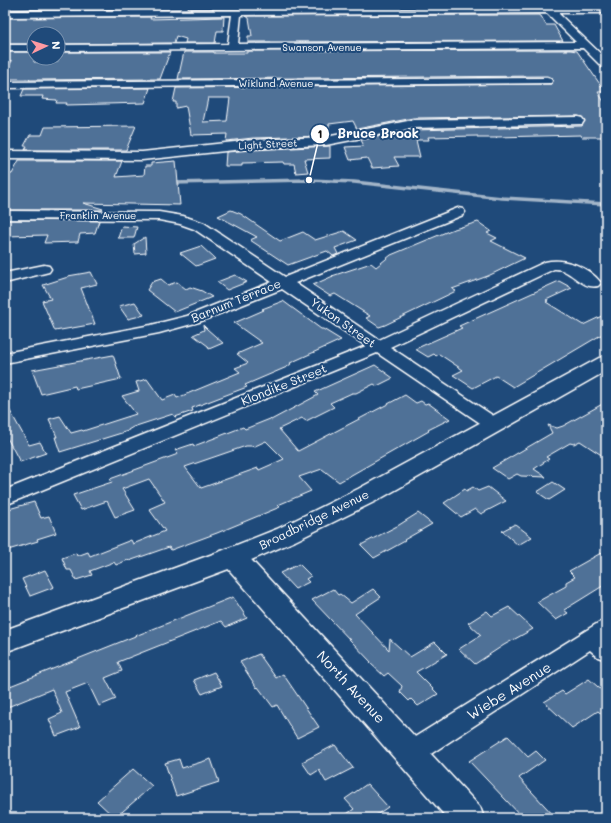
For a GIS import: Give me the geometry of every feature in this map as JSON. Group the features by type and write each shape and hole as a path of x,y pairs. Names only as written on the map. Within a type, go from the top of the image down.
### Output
{"main road":[{"name":"Broadbridge Avenue","path":"7,636 233,558 286,535 360,498 495,425 606,362"},
{"name":"North Avenue","path":"233,558 411,753 468,818"}],"street":[{"path":"5,14 547,8 606,10"},
{"path":"547,8 606,65"},
{"path":"233,47 237,12"},
{"name":"Swanson Avenue","path":"66,48 586,45"},
{"path":"5,48 26,48"},
{"name":"Wiklund Avenue","path":"5,85 547,81"},
{"name":"Light Street","path":"5,155 142,156 230,146 326,141 413,124 578,121"},
{"name":"Barnum Terrace","path":"5,358 153,330 193,319 458,212"},
{"name":"Franklin Avenue","path":"5,215 144,216 167,217 190,222"},
{"name":"Yukon Street","path":"190,222 205,229 377,347 495,425"},
{"name":"Klondike Street","path":"5,498 377,347 550,265 560,264 566,266 593,283"},
{"path":"5,278 44,269"},
{"name":"Wiebe Avenue","path":"411,753 601,639"}],"building":[{"path":"5,5 42,5 40,9 5,10"},
{"path":"98,5 150,5 149,9 96,9"},
{"path":"189,5 225,5 225,8 188,8"},
{"path":"225,5 529,5 530,7 231,8"},
{"path":"246,16 541,16 546,25 554,25 563,41 248,42 248,36 252,36 249,18"},
{"path":"151,17 150,19 224,17 223,31 217,31 215,43 185,43 186,39 176,36 174,43 66,44 66,26 26,26 26,44 5,44 5,18"},
{"path":"247,51 577,51 604,90 602,90 603,92 598,92 606,105 606,137 582,137 581,135 496,137 497,138 478,138 478,136 428,137 429,140 416,140 420,157 394,157 399,166 372,168 367,158 350,160 345,147 364,146 361,140 413,130 582,126 585,120 578,116 413,118 357,129 353,121 329,124 329,135 326,136 253,138 226,141 227,134 191,135 186,106 176,108 176,102 173,102 176,88 551,84 553,82 552,78 547,76 178,79 184,52 247,53","holes":["208,98 230,98 227,121 203,122"]},
{"path":"5,52 26,52 26,66 66,66 66,52 170,52 160,79 5,79 5,73 12,61 5,60"},
{"path":"150,88 145,103 66,105 67,103 56,103 57,100 42,99 43,96 21,96 24,89"},
{"path":"136,126 126,150 25,150 27,146 24,146 30,135 42,135 45,127"},
{"path":"330,146 330,158 304,159 308,172 296,173 294,164 284,164 283,162 242,163 242,166 225,166 226,152"},
{"path":"19,161 122,161 116,177 144,175 145,166 151,166 151,163 176,161 180,205 83,203 103,209 5,210 5,174 12,174"},
{"path":"231,210 241,214 280,241 303,232 315,240 344,231 357,240 335,248 338,254 333,256 327,251 288,265 250,240 257,237 218,216"},
{"path":"5,220 99,221 95,233 80,234 78,242 44,243 47,235 5,236"},
{"path":"478,222 491,231 487,233 497,238 491,241 525,258 488,276 452,289 456,291 385,325 379,327 366,318 370,316 335,294 330,296 313,285 332,276 371,263 376,267 391,255 451,230"},
{"path":"122,226 137,227 134,238 118,238"},
{"path":"145,237 146,253 135,254 134,244"},
{"path":"201,246 215,259 196,266 180,253"},
{"path":"91,272 97,284 81,288 95,324 55,331 42,301 51,299 43,285 68,276"},
{"path":"235,275 247,282 227,290 217,282"},
{"path":"161,279 168,285 177,282 186,289 190,287 202,291 212,297 175,312 147,290 152,282"},
{"path":"559,281 572,288 546,300 548,301 546,302 583,325 606,314 606,332 513,387 496,376 473,388 453,375 463,370 439,354 436,356 434,354 428,357 415,349 462,328 459,326"},
{"path":"283,301 321,329 341,340 290,363 291,364 287,367 245,385 247,387 192,408 193,411 175,417 173,414 133,427 128,431 60,452 55,437 57,437 49,419 60,416 71,433 83,431 136,414 122,396 139,391 136,382 147,379 162,400 175,395 177,398 240,372 235,368 248,363 237,354 262,343 234,323 264,310 262,309"},
{"path":"135,302 144,315 128,319 119,306"},
{"path":"203,325 223,343 209,349 208,346 193,335 204,330"},
{"path":"113,355 121,379 76,389 75,386 41,394 32,370"},
{"path":"375,365 393,378 377,386 374,384 330,403 334,407 306,421 302,418 279,429 298,451 405,395 416,403 421,401 425,404 428,403 450,419 428,430 429,431 339,482 322,469 299,477 311,491 278,505 280,507 217,533 171,550 169,547 116,565 114,562 90,571 92,575 76,580 71,570 67,570 62,558 76,553 77,556 88,552 90,556 131,540 133,544 165,531 149,509 165,502 149,479 122,489 135,510 115,517 107,501 81,510 73,495 112,482 110,479 178,454 175,450 193,444 194,446 243,427 245,429 270,419 271,420 318,395 315,392","holes":["266,441 284,459 259,470 258,468 201,488 185,467 246,446 253,447"]},
{"path":"5,402 29,445 40,442 46,453 20,462 5,434"},
{"path":"606,402 606,458 580,441 574,444 570,443 546,457 549,459 534,469 546,477 521,476 517,474 508,479 492,468 552,433 548,425 557,428 563,426"},
{"path":"553,482 565,490 549,500 537,492"},
{"path":"473,487 478,491 488,487 506,501 481,514 475,509 461,517 444,503 465,489 466,491"},
{"path":"34,502 41,518 49,516 56,533 37,539 38,541 8,550 5,542 5,510"},
{"path":"418,513 432,524 404,540 405,541 374,558 361,545 399,525"},
{"path":"515,524 532,537 518,545 502,531"},
{"path":"601,553 606,558 606,584 564,610 568,613 556,620 537,602 566,586 566,582 575,577 569,571"},
{"path":"299,564 311,576 306,579 309,582 295,589 280,573"},
{"path":"45,570 54,587 30,596 22,579"},
{"path":"333,589 338,595 340,594 351,603 373,589 381,597 355,614 389,650 390,639 410,657 435,642 447,654 416,672 438,694 418,706 411,699 409,701 400,692 402,686 388,673 384,676 370,663 371,662 312,600"},
{"path":"233,597 247,618 226,627 221,621 118,662 122,671 105,678 116,699 99,706 88,683 65,692 80,727 56,736 49,719 62,713 52,689 5,708 5,688"},
{"path":"509,607 533,629 504,645 475,664 459,649 481,635 468,623 487,611 492,616"},
{"path":"259,654 276,678 283,674 319,727 297,738 277,705 273,707 258,687 257,688 240,662"},
{"path":"214,672 222,686 202,694 194,680"},
{"path":"589,679 606,694 606,718 598,711 572,728 544,702 562,691 565,694"},
{"path":"508,736 528,757 536,751 545,760 519,778 556,818 523,818 469,761"},
{"path":"335,745 353,768 326,782 319,770 311,775 302,762"},
{"path":"179,759 182,768 211,759 219,782 176,796 165,763"},
{"path":"133,769 152,786 115,818 97,801"},
{"path":"367,784 388,807 372,818 341,818 354,809 345,799"}],"waterway":[{"path":"173,183 309,180 354,182 502,198 606,204"}],"place":[{"name":"Bruce Brook","path":"309,180"}]}
